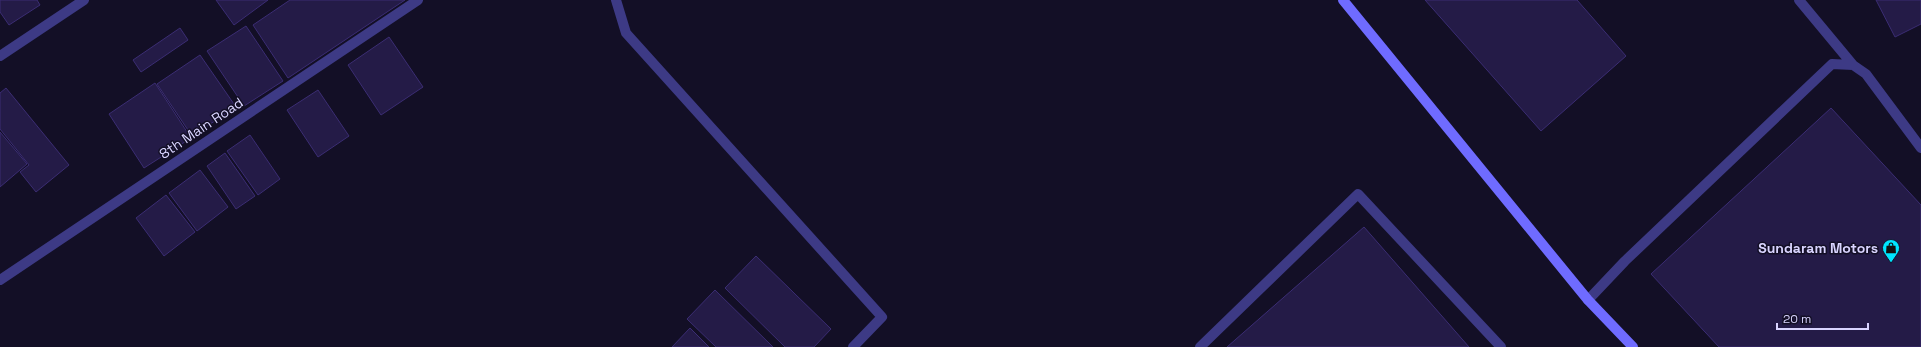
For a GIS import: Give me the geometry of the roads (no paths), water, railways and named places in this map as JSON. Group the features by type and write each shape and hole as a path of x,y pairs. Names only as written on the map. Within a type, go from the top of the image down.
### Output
{"street":[{"path":"0,56 84,0"},
{"name":"8th Main Road","path":"0,280 418,0"},
{"path":"616,0 626,33 882,317 853,347"},
{"path":"1343,0 1588,300 1633,347"},
{"path":"1799,0 1853,65 1866,74 1921,148"},
{"path":"1588,300 1625,261 1832,64 1853,65"},
{"path":"1200,347 1358,194 1501,347"}],"place":[{"name":"Sundaram Motors","path":"1891,263"}]}
